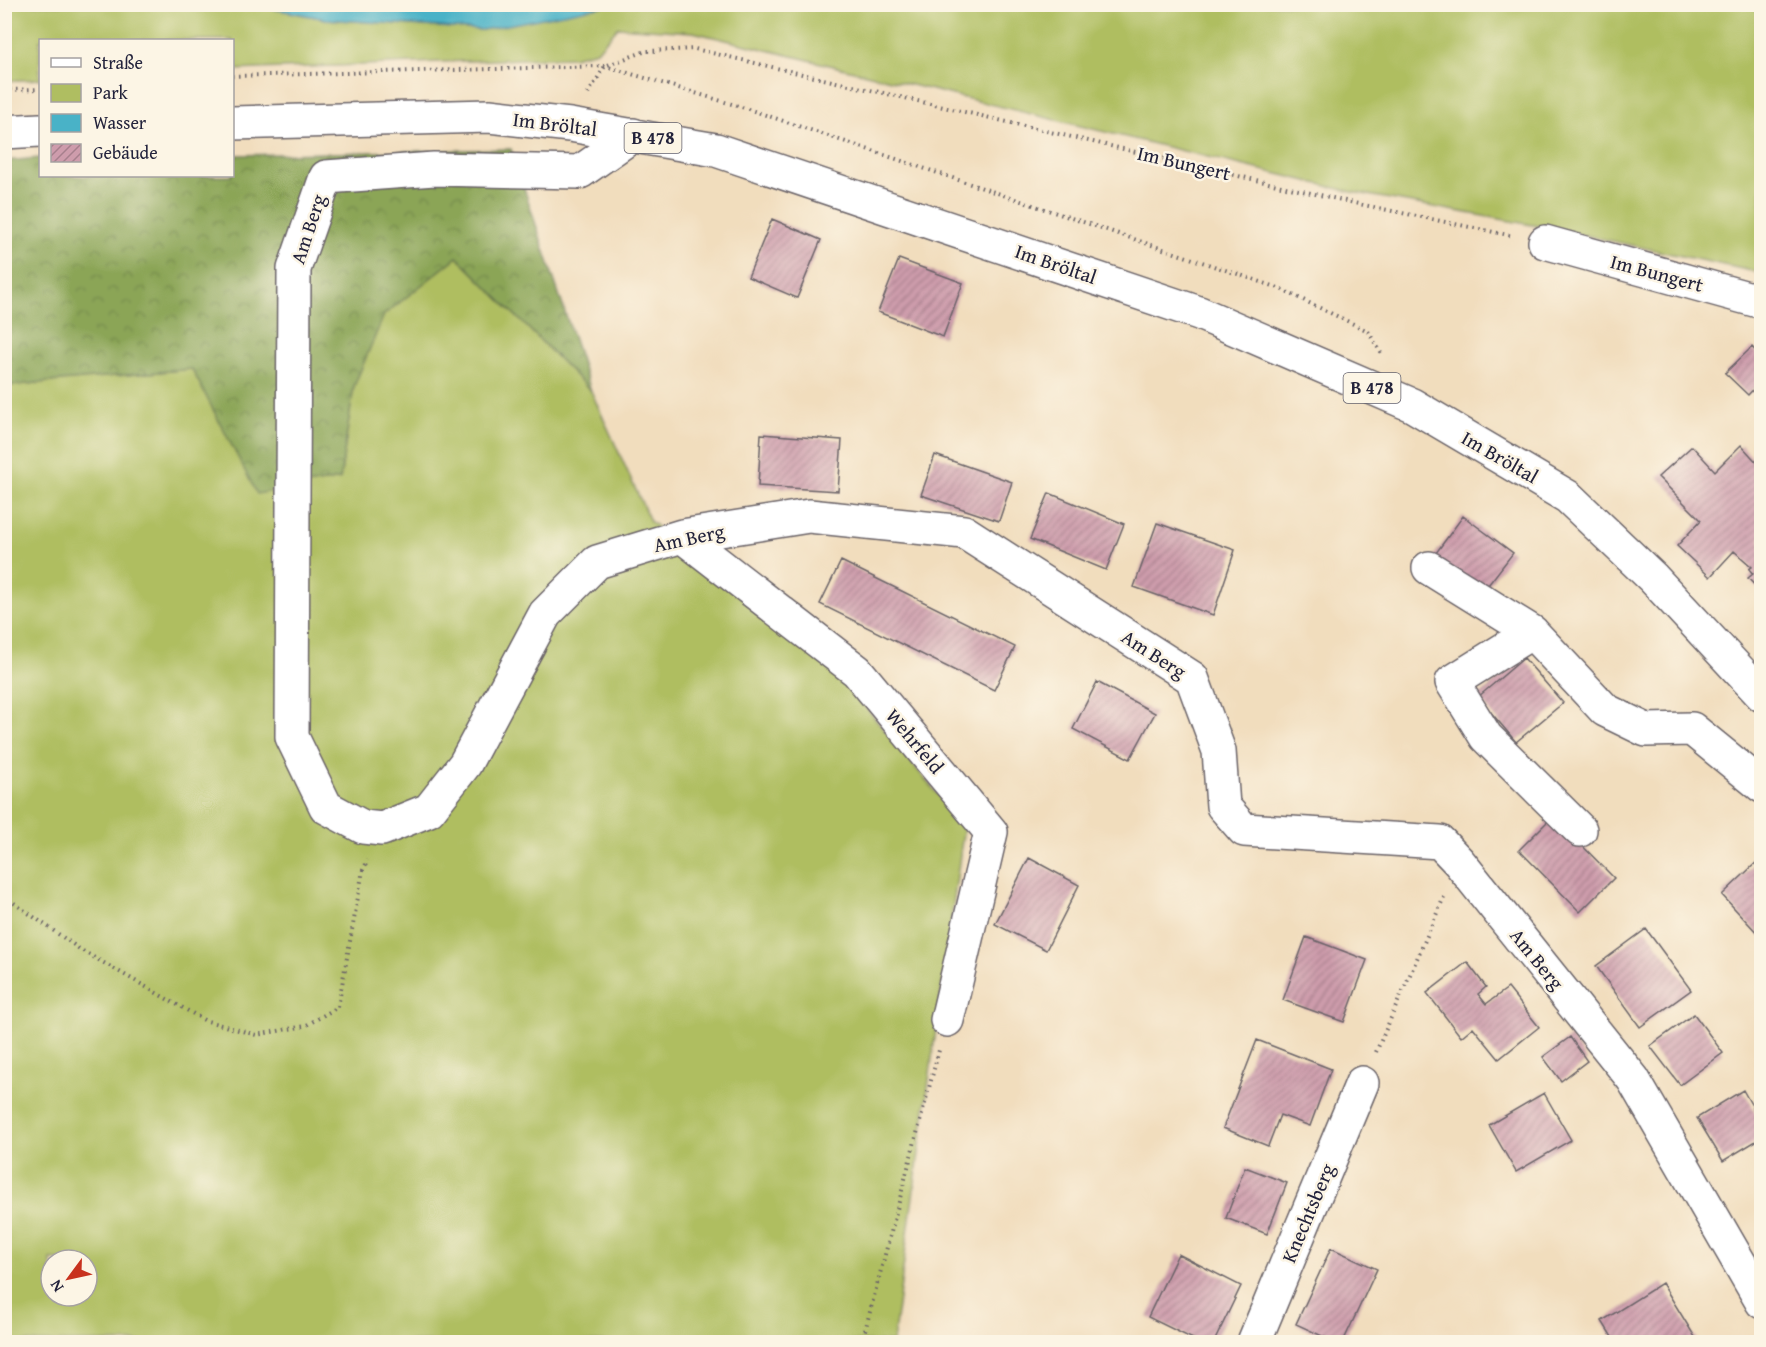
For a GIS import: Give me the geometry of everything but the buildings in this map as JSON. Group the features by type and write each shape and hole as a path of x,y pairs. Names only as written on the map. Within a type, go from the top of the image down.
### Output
{"street":[{"name":"Im Bröltal","path":"234,123 489,116 633,135 716,150 1199,313 1412,405 1568,497 1653,578 1761,695"},
{"path":"4,132 39,130"},
{"name":"Am Berg","path":"633,135 580,172 434,169 326,177 294,269 292,737 326,807 363,827 382,829 429,810 465,764 544,614 597,562 682,536 809,516 964,532 1192,678 1219,751 1223,806 1244,830 1440,842 1459,862 1633,1079 1761,1302"},
{"name":"Im Bungert","path":"1545,242 1761,302"},
{"name":"Wehrfeld","path":"682,536 857,671 991,832 947,1020"},
{"path":"1428,568 1532,632 1605,710 1646,730 1692,729 1761,786"},
{"path":"1532,632 1452,682 1486,737 1580,830"},
{"name":"Knechtsberg","path":"1254,1342 1362,1083"}],"path":[{"name":"Im Bungert","path":"605,66 646,51 695,49 1354,203 1545,242"},
{"path":"234,76 605,66 745,108 1276,287 1368,331 1385,359"},
{"path":"4,90 39,89"},
{"path":"4,896 81,950 204,1020 256,1035 304,1026 338,1007 363,870 382,829"},
{"path":"1362,1083 1459,862"},
{"path":"862,1342 947,1020"}],"green space":[{"path":"609,4 1751,5 1762,17 1761,273 1565,231 1352,192 693,32 618,27 597,51 573,57 234,70 234,39 39,39 39,79 5,81 4,5 254,5 326,19 482,30"},
{"path":"511,149 591,391 457,257 384,315 354,386 340,479 257,494 192,369 5,386 5,161 39,158 39,177 234,177 234,155"},
{"path":"457,257 591,391 650,521 843,680 964,826 893,1342 5,1342 5,386 192,369 257,493 340,479 354,386 384,314"}],"water":[{"path":"609,4 482,30 326,19 254,5"}]}
